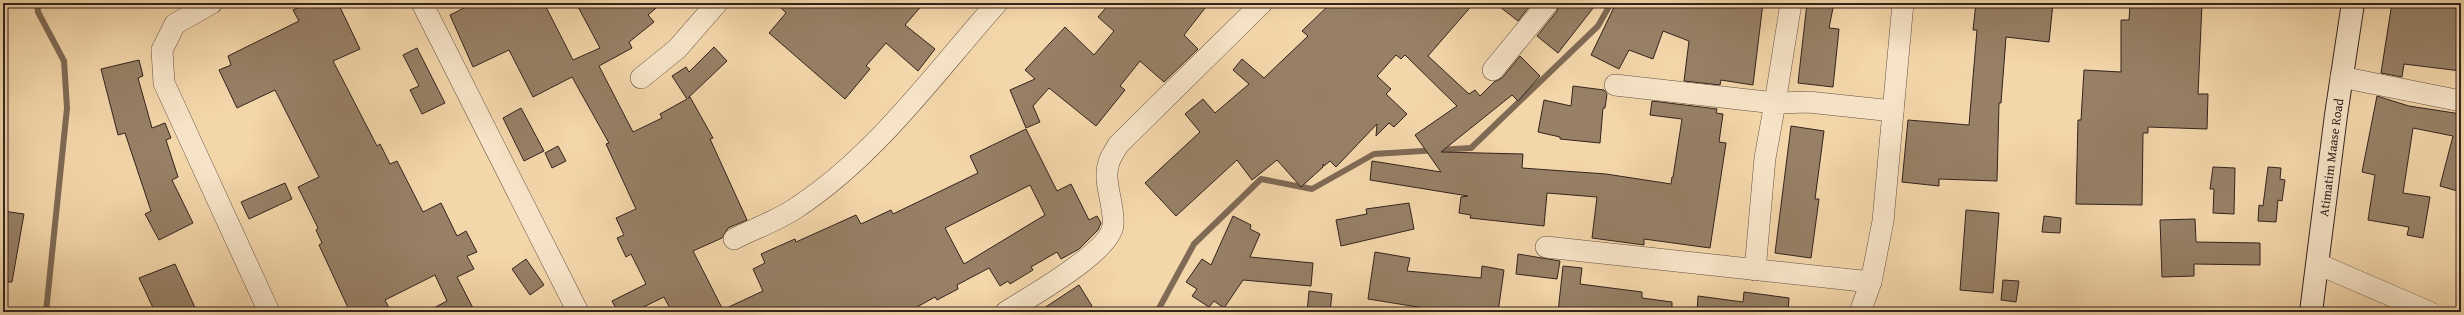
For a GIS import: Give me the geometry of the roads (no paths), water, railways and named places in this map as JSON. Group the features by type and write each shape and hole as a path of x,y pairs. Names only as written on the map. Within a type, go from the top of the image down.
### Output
{"main road":[{"name":"Atimatim Maase Road","path":"2311,312 2341,77 2353,3"}],"street":[{"path":"212,3 175,24 162,50 164,83 269,312"},
{"path":"422,3 578,312"},
{"path":"641,78 676,49 717,3"},
{"path":"734,238 798,207 852,164 887,128 997,3"},
{"path":"1006,312 1086,260 1106,243 1114,227 1113,207 1108,182 1109,162 1118,146 1262,3"},
{"path":"1493,70 1548,3"},
{"path":"1754,270 1765,158 1791,3"},
{"path":"1860,312 1871,282 1883,221 1903,3"},
{"path":"2341,77 2461,101"},
{"path":"1615,85 1775,103 1808,102 1893,111"},
{"path":"1546,247 1871,282"},
{"path":"2318,264 2429,312"}],"waterway":[{"path":"37,3 38,12 64,61 67,108 46,312"},
{"path":"1157,312 1194,244 1261,179 1312,189 1374,154 1471,148 1598,26 1611,3"}]}
